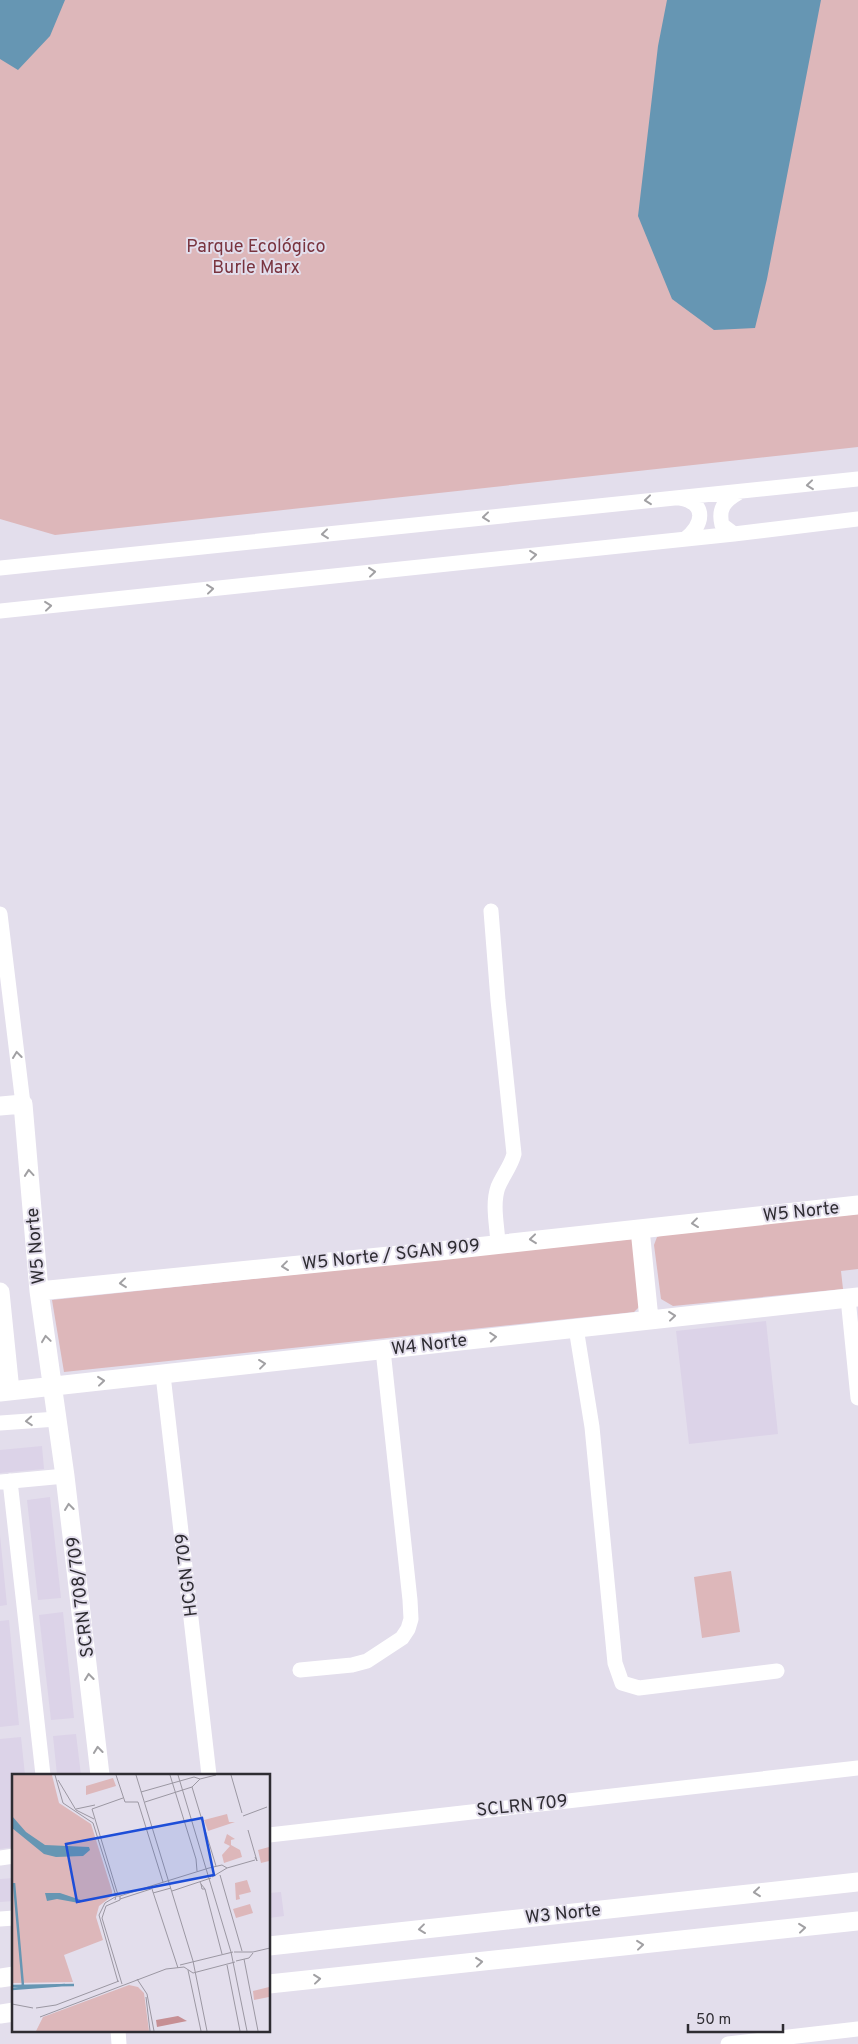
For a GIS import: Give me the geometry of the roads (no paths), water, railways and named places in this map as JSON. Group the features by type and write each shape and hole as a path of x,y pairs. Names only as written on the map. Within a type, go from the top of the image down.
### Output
{"main road":[{"path":"0,1106 23,1104"},
{"name":"W5 Norte","path":"23,1104 39,1291 52,1387"},
{"name":"W5 Norte","path":"743,1217 858,1205"},
{"name":"W5 Norte / SGAN 909","path":"39,1291 743,1217"},
{"path":"640,1229 649,1319"},
{"path":"0,1292 5,1392"},
{"name":"W4 Norte","path":"5,1392 853,1297"},
{"name":"SCRN 708/709","path":"52,1387 65,1476 100,1774"},
{"name":"W3 Norte","path":"270,1946 858,1882"},
{"path":"270,1984 858,1921"}],"street":[{"path":"0,568 858,479"},
{"path":"734,534 722,525 720,510 724,503 738,492"},
{"path":"676,498 693,502 700,517 694,531 684,539"},
{"path":"0,611 734,534 858,519"},
{"path":"491,911 514,1154 512,1162 498,1187 496,1198 498,1243"},
{"path":"0,914 23,1104"},
{"path":"853,1297 858,1398"},
{"path":"576,1328 592,1428 615,1663 622,1683 639,1688 777,1672"},
{"path":"300,1670 352,1665 367,1661 402,1638 408,1629 411,1619 383,1350"},
{"name":"HCGN 709","path":"163,1375 209,1774"},
{"path":"0,1423 57,1418"},
{"path":"43,1774 24,1607 5,1482 65,1476"},
{"name":"SCLRN 709","path":"270,1835 858,1768"},
{"path":"728,2044 858,2029"}],"water":[{"path":"0,0 65,0 50,36 18,70 0,59"},
{"path":"667,0 821,0 767,279 755,328 714,330 672,299 638,216 658,46"}],"park label":[{"name":"Parque Ecológico Burle Marx","path":"256,256"}]}
